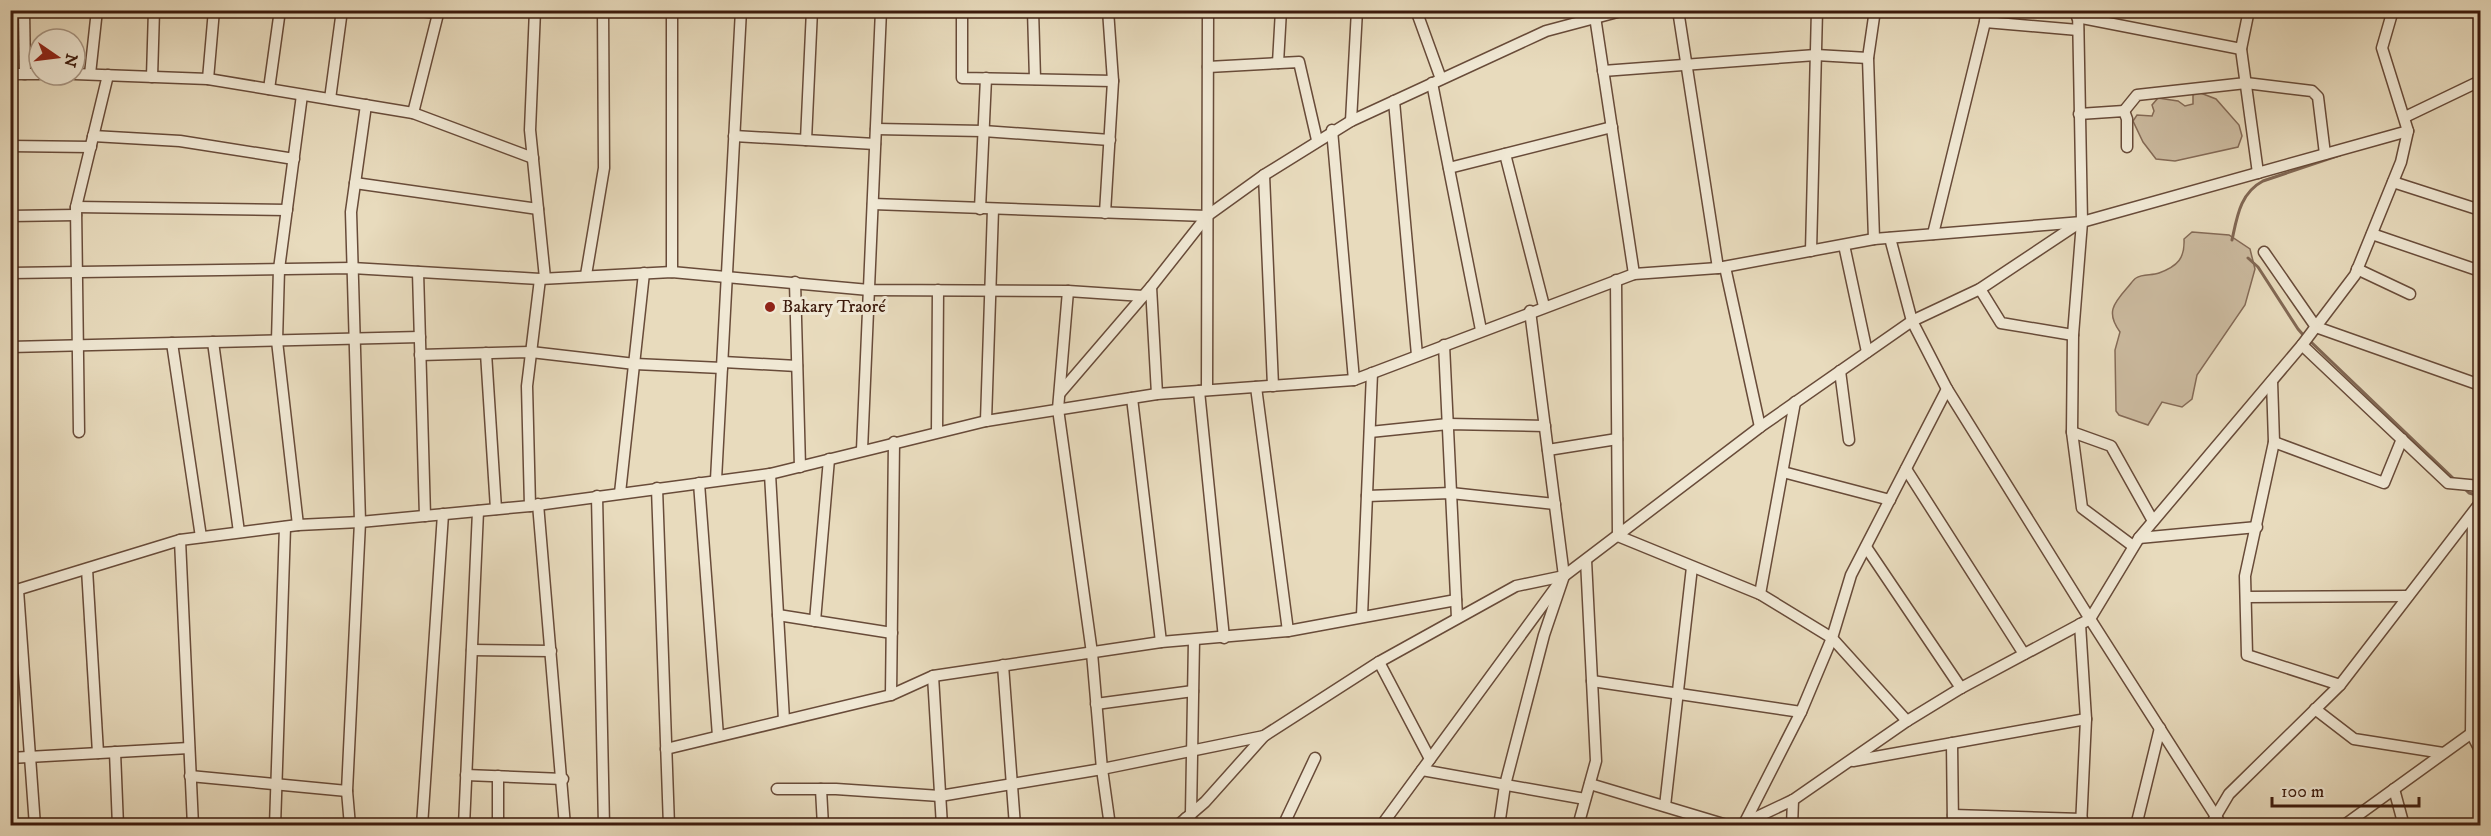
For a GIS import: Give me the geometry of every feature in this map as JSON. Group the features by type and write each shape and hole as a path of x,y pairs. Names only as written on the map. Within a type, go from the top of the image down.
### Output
{"street":[{"path":"10,74 25,74 24,10"},
{"path":"97,10 90,74 208,80 413,113 533,158"},
{"path":"152,77 154,10"},
{"path":"208,80 214,10"},
{"path":"268,89 280,10"},
{"path":"330,99 342,10"},
{"path":"410,10 439,12 413,113"},
{"path":"535,10 530,130 543,278 527,386 534,505 551,651 565,825"},
{"path":"586,275 604,168 603,10"},
{"path":"672,10 672,272"},
{"path":"716,480 741,10"},
{"path":"806,140 812,10"},
{"path":"862,450 881,10"},
{"path":"962,10 962,78 1113,81"},
{"path":"1033,10 1035,79"},
{"path":"1105,213 1113,81 1108,10"},
{"path":"1208,10 1208,216 1203,391 1224,638"},
{"path":"1278,63 1281,10"},
{"path":"1351,121 1357,10"},
{"path":"1416,10 1437,81 1449,168 1481,330"},
{"path":"1060,393 1151,287 1208,216 1264,175 1332,130 1546,31 1595,14 1625,10"},
{"path":"1678,10 1721,267 1760,427"},
{"path":"1811,251 1817,10"},
{"path":"1874,239 1868,57 1875,10"},
{"path":"2249,10 2241,49 2258,173"},
{"path":"1741,824 1793,800 1908,721 1961,688 2085,621 2136,542 2302,345 2357,269 2401,162 2408,131 2382,48 2394,10"},
{"path":"1595,14 1634,274"},
{"path":"2241,49 2078,14 2082,222 2073,335 2073,432 2082,508 2136,542 2257,527"},
{"path":"1933,234 1986,16 2078,30"},
{"path":"1603,71 1816,55 1868,57"},
{"path":"1208,67 1299,62 1317,140"},
{"path":"79,432 76,211 108,75"},
{"path":"980,209 986,78"},
{"path":"2405,117 2481,81"},
{"path":"2079,114 2124,111 2137,95 2246,83 2316,93 2325,154"},
{"path":"298,525 277,341 279,269 302,95"},
{"path":"1394,101 1417,355"},
{"path":"350,825 347,791 360,522 351,212 366,105"},
{"path":"2124,111 2127,119 2127,147"},
{"path":"1449,168 1612,127"},
{"path":"876,129 983,131 1110,140"},
{"path":"1332,130 1354,380"},
{"path":"35,825 14,591 180,540 298,525 360,522 534,505 770,474 937,432 1058,409 1157,394 1354,380 1530,311 1634,274 1721,267 1874,239 2082,222 2408,131"},
{"path":"734,136 875,144"},
{"path":"10,146 92,141 180,141 294,159"},
{"path":"1505,154 1544,306"},
{"path":"1264,175 1273,386"},
{"path":"2393,182 2481,210"},
{"path":"355,183 538,209"},
{"path":"873,204 1208,216"},
{"path":"987,421 993,209"},
{"path":"10,216 76,211 287,210"},
{"path":"1381,825 1564,576 1760,427 1912,321 1980,290 2082,222"},
{"path":"2372,234 2481,271"},
{"path":"1890,238 1912,321 1947,389 2085,621 2160,728 2213,820 2222,825"},
{"path":"1844,245 1867,352"},
{"path":"2264,252 2316,327 2481,385"},
{"path":"10,273 352,268 543,278 672,272 869,290 1068,291 1143,296"},
{"path":"2357,269 2410,294"},
{"path":"418,272 425,516"},
{"path":"620,494 644,273"},
{"path":"1616,280 1618,537"},
{"path":"795,282 800,466"},
{"path":"1151,287 1157,394"},
{"path":"937,432 938,290"},
{"path":"1980,290 2001,323 2073,335"},
{"path":"1068,291 1058,409 1092,653 1102,769 1110,825"},
{"path":"1499,825 1505,785 1544,635 1564,576 1530,311"},
{"path":"10,348 420,337"},
{"path":"213,342 238,532"},
{"path":"172,344 201,537"},
{"path":"1444,345 1457,618"},
{"path":"2302,345 2448,483 2481,486"},
{"path":"420,355 531,352 635,364 797,366"},
{"path":"486,353 496,509"},
{"path":"1840,371 1849,440"},
{"path":"1362,616 1372,373"},
{"path":"2272,381 2274,442 2245,576 2247,655 2340,684"},
{"path":"1256,387 1288,631"},
{"path":"1741,824 1802,712 1832,638 1851,575 1947,389"},
{"path":"1132,398 1161,642"},
{"path":"1760,594 1795,402"},
{"path":"1370,432 1448,424 1545,426"},
{"path":"2073,432 2111,446 2153,521"},
{"path":"1548,450 1617,439"},
{"path":"2274,442 2384,483 2402,440"},
{"path":"891,695 894,442"},
{"path":"815,621 829,459"},
{"path":"1906,469 2024,654"},
{"path":"1783,471 1890,500"},
{"path":"770,474 784,720"},
{"path":"699,483 718,736"},
{"path":"657,488 669,825"},
{"path":"1367,496 1451,493 1555,504"},
{"path":"597,496 604,825"},
{"path":"2213,820 2229,794 2340,684 2481,503"},
{"path":"464,825 478,511"},
{"path":"2473,513 2476,730 2481,750"},
{"path":"422,825 443,514"},
{"path":"276,825 285,527"},
{"path":"1618,537 1760,594 1832,638 1908,721"},
{"path":"180,540 193,825"},
{"path":"1866,547 1961,688"},
{"path":"1578,825 1596,761 1586,560"},
{"path":"1665,807 1692,567"},
{"path":"87,569 98,753"},
{"path":"1185,819 1205,802 1264,736 1379,662 1516,586 1564,576"},
{"path":"2246,597 2408,596"},
{"path":"666,749 891,695 933,676 1161,642 1288,631 1456,600"},
{"path":"778,615 892,633"},
{"path":"1952,743 1953,820 2081,822 2086,719 2085,621"},
{"path":"1185,819 1192,749 1194,640"},
{"path":"472,650 551,651"},
{"path":"1379,662 1430,759"},
{"path":"1003,665 1015,825"},
{"path":"933,676 942,825"},
{"path":"1592,681 1802,712"},
{"path":"1096,704 1193,691"},
{"path":"2315,709 2354,739 2443,753"},
{"path":"1848,762 2086,719"},
{"path":"2136,825 2160,728"},
{"path":"2343,825 2360,820 2394,789 2476,730"},
{"path":"777,789 821,789 940,796 1102,769 1264,736"},
{"path":"10,758 189,748"},
{"path":"115,752 118,825"},
{"path":"1282,825 1315,759"},
{"path":"1422,770 1585,799"},
{"path":"466,775 563,779"},
{"path":"190,776 347,791"},
{"path":"498,776 498,825"},
{"path":"1590,784 1730,825"},
{"path":"821,789 824,825"},
{"path":"2394,789 2404,825"},
{"path":"1792,825 1793,800"},
{"path":"1185,819 1199,825"}],"shaded area":[{"path":"2198,92 2216,99 2239,125 2242,136 2238,147 2175,161 2156,159 2143,142 2133,121 2137,115 2152,116 2154,111 2152,105 2158,98 2178,101 2185,106 2193,104 2193,95"},
{"path":"2192,232 2229,235 2250,249 2255,269 2245,305 2197,375 2192,399 2182,407 2162,402 2148,425 2119,415 2116,411 2115,350 2120,332 2113,319 2113,309 2118,299 2136,278 2159,273 2176,264 2182,256 2184,239"}],"waterway":[{"path":"2232,240 2241,206 2255,186 2263,181 2340,155"},
{"path":"2248,258 2258,267 2305,337"},
{"path":"2310,341 2455,480"},
{"path":"2464,488 2469,493 2480,496"}],"place":[{"name":"Bakary Traoré","path":"770,307"}]}
